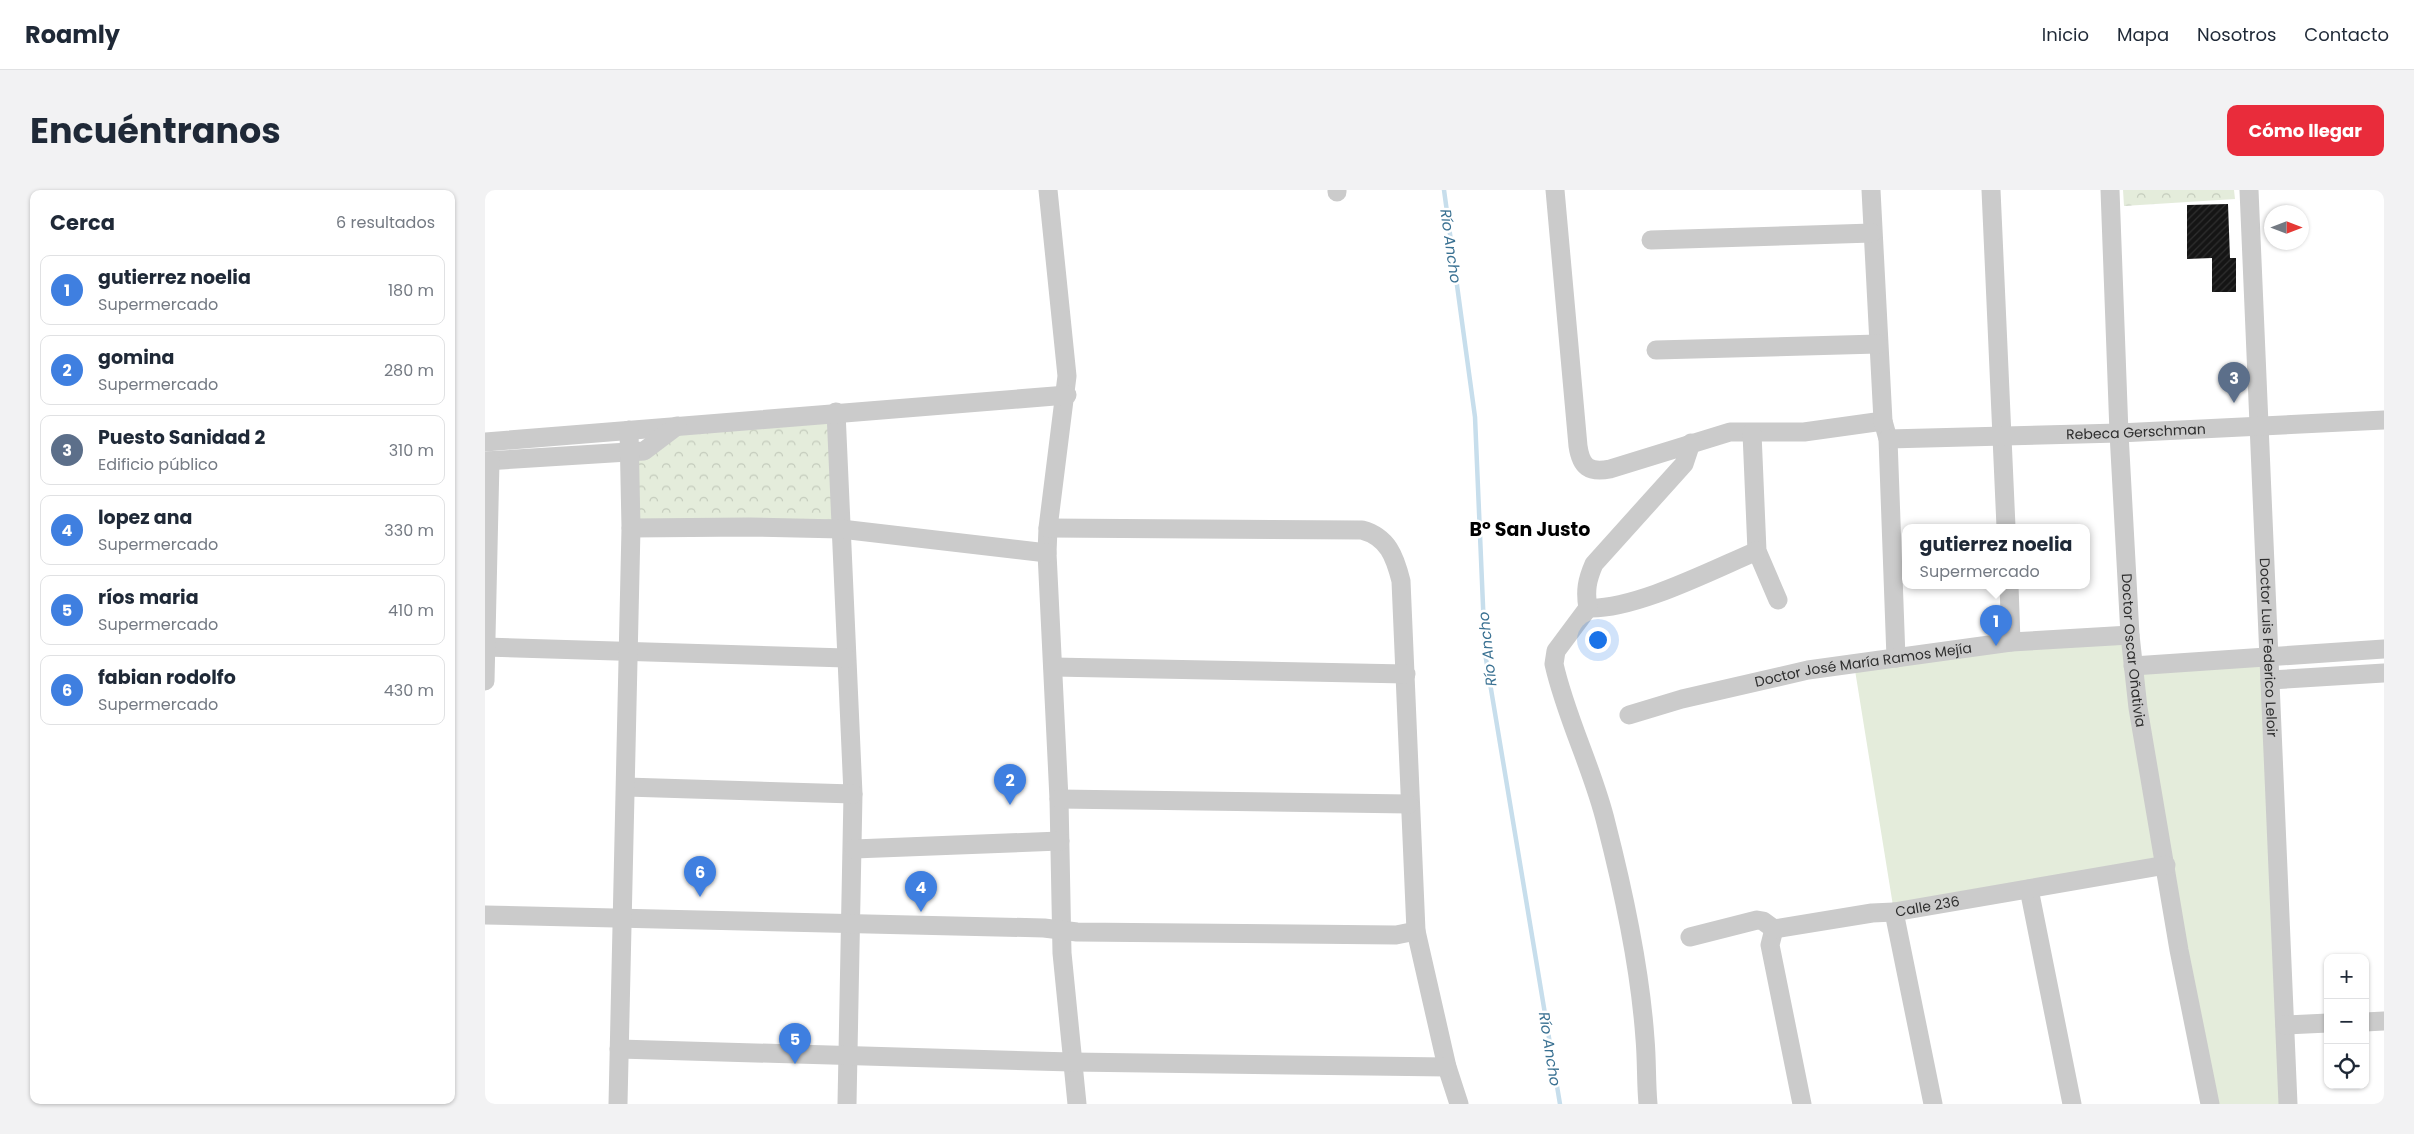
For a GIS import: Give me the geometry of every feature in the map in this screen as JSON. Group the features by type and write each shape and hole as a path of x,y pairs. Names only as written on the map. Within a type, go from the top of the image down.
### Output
{"street":[{"path":"1048,190 1067,376 1067,395 1047,528 1047,553 1059,799 1062,930 1077,1104"},
{"path":"1555,190 1578,446 1582,463 1594,469 1610,469 1646,460 1691,443 1730,432 1804,432 1883,420"},
{"path":"1871,190 1878,344 1883,420 1887,439 1896,658"},
{"path":"1991,190 2006,524"},
{"name":"Doctor Oscar Oñativia","path":"2110,190 2119,433 2133,666 2138,708 2179,950 2210,1104"},
{"name":"Doctor Luis Federico Leloir","path":"2249,190 2288,1104"},
{"path":"1651,240 1872,232"},
{"path":"1656,350 1878,344"},
{"path":"485,442 836,412 1067,395"},
{"path":"836,412 854,849 847,1104"},
{"name":"Rebeca Gerschman","path":"1887,439 2119,433 2384,420"},
{"path":"485,681 488,461 557,455 630,454 644,451 677,426"},
{"path":"618,1104 631,528 629,430"},
{"path":"1752,433 1757,551 1778,600"},
{"path":"1648,1104 1645,1039 1636,968 1619,884 1595,786 1554,664 1556,651 1588,608 1585,592 1587,579 1593,564 1684,464 1691,443"},
{"path":"631,528 841,529 1047,553"},
{"path":"1047,528 1362,530 1373,533 1391,550 1397,561 1401,581 1406,674 1409,804 1416,931 1447,1067 1459,1104"},
{"path":"1588,608 1615,607 1677,585 1757,551"},
{"path":"2009,589 2011,642"},
{"name":"Doctor José María Ramos Mejía","path":"1629,715 1683,698 1808,670 2011,642 2130,635"},
{"path":"485,647 846,658"},
{"path":"2133,666 2268,655 2383,649 2384,680"},
{"path":"1053,667 1406,674"},
{"path":"2269,680 2384,673"},
{"path":"626,787 853,794"},
{"path":"1059,799 1409,804"},
{"path":"854,849 1060,841"},
{"name":"Calle 236","path":"1691,937 1757,920 1763,921 1774,929 1872,913 1894,912 2166,865"},
{"path":"2029,889 2072,1104"},
{"path":"1894,912 1933,1104"},
{"path":"485,915 1062,930 1077,932 1396,935 1416,931"},
{"path":"1774,929 1770,945 1802,1104"},
{"path":"2369,1022 2384,1021"},
{"path":"2285,1025 2324,1023"},
{"path":"619,1049 1072,1062 1447,1067"}],"green space":[{"path":"2123,190 2234,190 2235,199 2124,206"},
{"path":"836,412 836,529 631,528 634,453 677,426"},
{"path":"2130,635 2135,665 2268,655 2287,1104 2211,1104 2165,865 1894,912 1854,664"}],"building":[{"path":"2228,204 2230,258 2236,258 2236,292 2212,292 2212,258 2187,259 2187,205"}],"waterway":[{"name":"Río Ancho","path":"1444,190 1475,417 1485,653 1560,1104"}],"place":[{"name":"Puesto Sanidad 2","path":"2234,403"},
{"name":"gutierrez noelia","path":"1996,646"},
{"name":"gomina","path":"1010,805"},
{"name":"fabian rodolfo","path":"700,897"},
{"name":"lopez ana","path":"921,912"},
{"name":"ríos maria","path":"795,1064"}],"district":[{"name":"Bº San Justo","path":"1530,529"}]}
